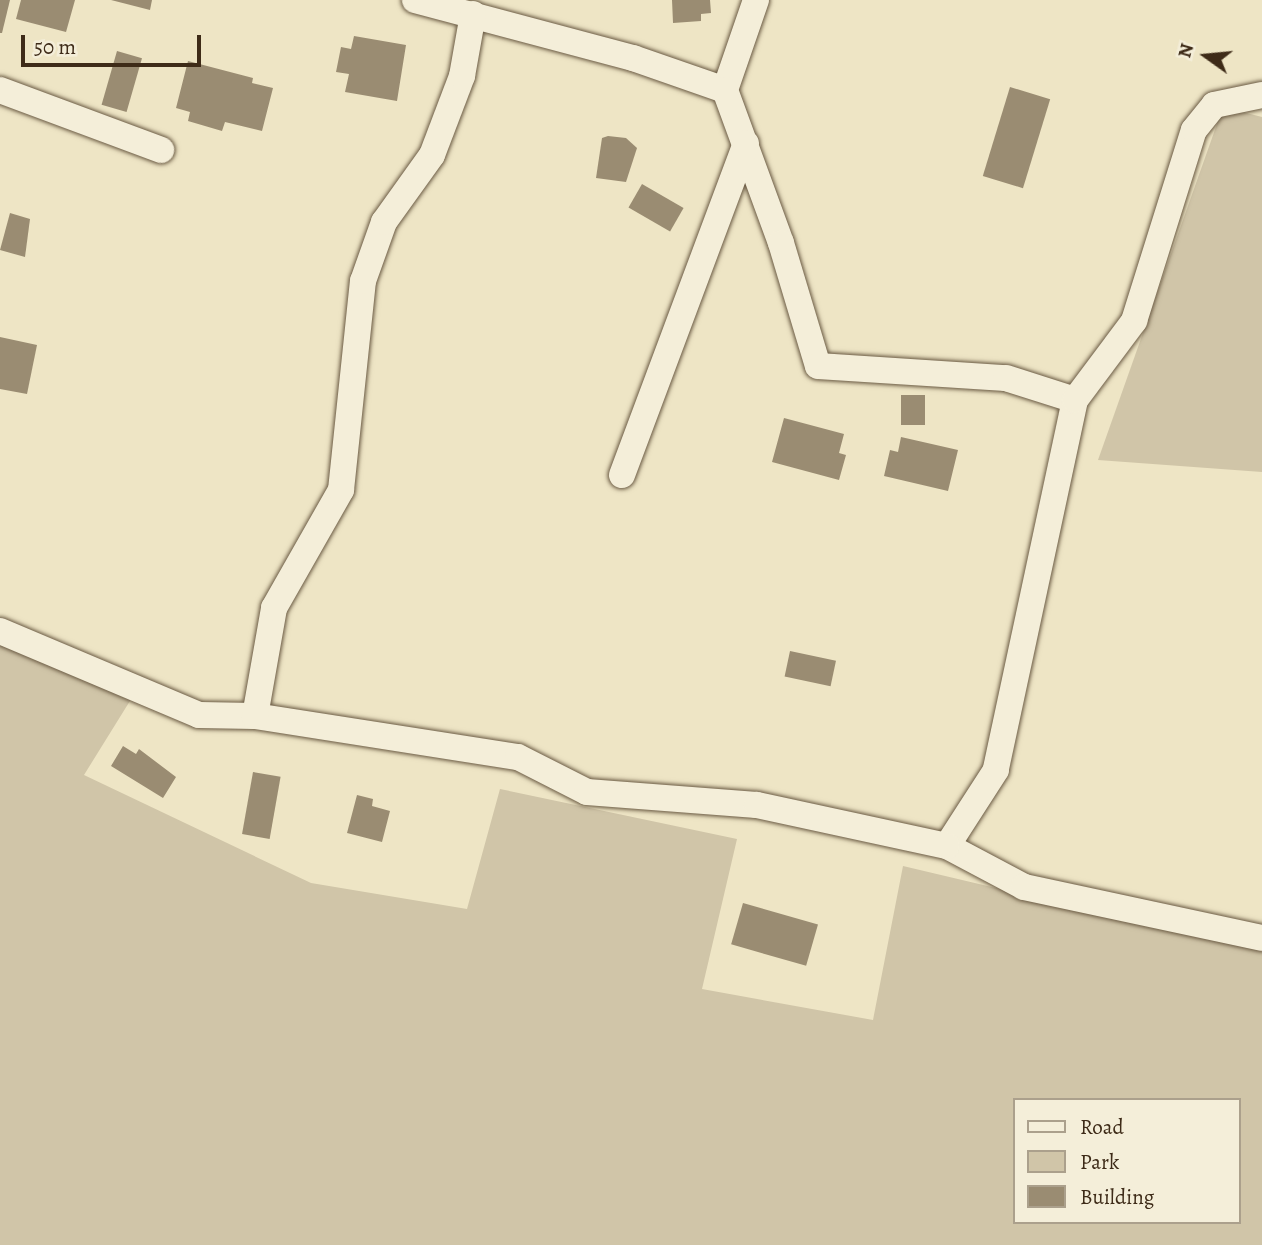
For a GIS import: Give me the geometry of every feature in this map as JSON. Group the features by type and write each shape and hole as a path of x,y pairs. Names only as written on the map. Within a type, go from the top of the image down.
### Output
{"street":[{"path":"415,0 473,13 725,90"},
{"path":"756,0 725,90 746,143 818,366 1006,378 1075,400"},
{"path":"255,716 274,608 341,490 363,281 384,222 432,155 462,76 473,13"},
{"path":"0,90 161,150"},
{"path":"947,846 996,770 1075,400 1134,321 1194,130 1214,105 1262,94"},
{"path":"622,475 746,143"},
{"path":"0,631 199,715 255,716 518,757 587,792 757,805 947,846 1024,887 1262,938"}],"green space":[{"path":"1223,107 1262,117 1262,472 1098,460"},
{"path":"0,643 138,688 84,775 311,883 467,909 500,789 737,839 702,989 873,1020 903,866 1262,951 1262,1245 0,1245"}],"building":[{"path":"0,0 10,0 2,33 0,33"},
{"path":"21,0 75,0 66,32 16,19"},
{"path":"111,0 152,0 150,10"},
{"path":"672,0 710,0 711,13 701,14 701,21 673,23"},
{"path":"354,36 406,45 397,101 345,92 349,74 336,72 341,47 351,49"},
{"path":"117,51 142,58 127,112 102,105"},
{"path":"188,61 253,78 252,83 273,88 262,131 225,122 222,131 188,121 190,112 176,108"},
{"path":"1010,87 1050,99 1023,188 983,176"},
{"path":"602,138 626,138 637,148 626,182 596,178"},
{"path":"642,184 684,208 670,231 628,207"},
{"path":"10,213 30,219 25,257 0,250"},
{"path":"0,337 37,345 27,394 0,389"},
{"path":"901,395 925,395 925,425 901,425"},
{"path":"784,418 844,434 839,453 846,455 839,480 772,462"},
{"path":"901,437 958,450 948,491 884,476 890,450 898,452"},
{"path":"790,651 836,661 831,686 785,676"},
{"path":"123,746 136,754 139,749 176,777 163,798 111,766"},
{"path":"253,772 281,777 270,839 242,834"},
{"path":"357,795 373,799 372,806 390,811 382,842 347,833"},
{"path":"743,903 818,924 806,966 731,944"}]}
